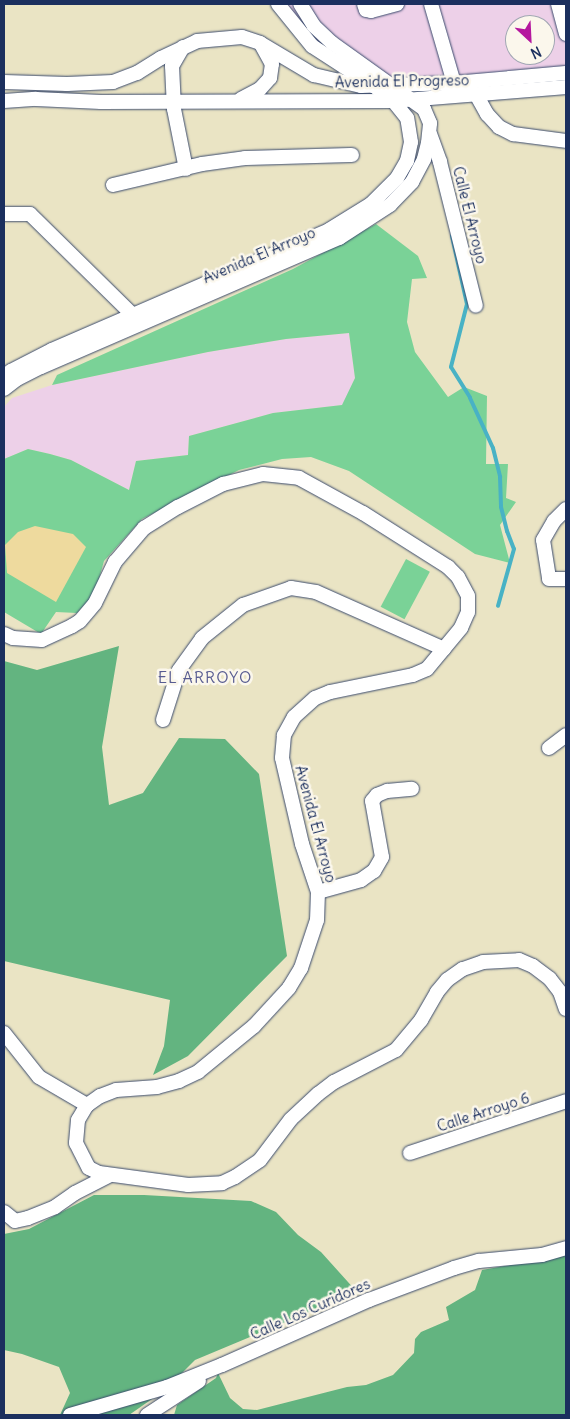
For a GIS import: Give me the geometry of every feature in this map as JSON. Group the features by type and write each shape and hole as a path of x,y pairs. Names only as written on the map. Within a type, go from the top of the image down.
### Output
{"street":[{"name":"Avenida El Arroyo","path":"4,389 17,379 137,319 329,230 371,204 397,178 407,161 409,151 410,126 407,118 393,101 375,87 312,46 278,4"},
{"name":"Avenida El Arroyo","path":"4,378 11,371 52,350 137,319 339,238 390,205 412,182 424,159 430,133 430,123 427,114 421,105 332,43 314,26 300,4"},
{"path":"365,7 371,11 397,4"},
{"path":"431,4 454,82"},
{"path":"558,4 566,34"},
{"name":"Avenida El Progreso","path":"4,82 67,84 113,82 137,73 183,46 197,42 242,37 260,43 314,75 351,84 375,87 566,72"},
{"path":"238,100 260,89 270,78 272,64 260,43"},
{"path":"183,46 172,66 173,100 186,169"},
{"name":"Avenida El Progreso","path":"4,101 36,99 101,102 173,100 393,101 477,96 566,87"},
{"path":"477,96 487,114 499,127 513,134 566,141"},
{"name":"Calle El Arroyo","path":"430,133 440,162 476,306"},
{"path":"113,185 246,158 352,155"},
{"path":"4,214 30,214 137,319"},
{"name":"Avenida El Arroyo","path":"4,634 21,639 42,640 72,626 80,621 95,603 115,562 144,528 178,506 223,484 263,474 299,478 316,485 448,567 458,577 468,596 468,612 461,628 427,669 413,675 358,685 314,698 294,717 284,735 282,758 290,798 302,844 318,892 317,920 301,968 289,988 254,1026 198,1072 179,1082 157,1087 116,1090 100,1096 87,1106"},
{"path":"566,509 554,521 543,540 548,579 566,579"},
{"path":"163,720 179,670 202,638 242,605 291,588 316,592 444,649"},
{"path":"549,748 566,735"},
{"path":"318,892 361,880 374,871 382,857 372,801 376,795 387,791 412,788"},
{"path":"4,1033 39,1077 87,1106 78,1120 76,1143 89,1168 99,1173 110,1175 188,1185 222,1183 235,1177 260,1160 291,1119 318,1094 334,1082 396,1050 420,1020 437,992 447,980 463,969 484,962 519,960 533,966 550,979 560,992 566,1009"},
{"name":"Calle Arroyo 6","path":"410,1153 566,1101"},
{"path":"4,1212 15,1221 28,1218 55,1207 75,1193 110,1175"},
{"name":"Calle Los Curidores","path":"70,1415 167,1387 222,1365 369,1300 454,1268 480,1261 542,1255 566,1248"},
{"path":"146,1415 222,1365"}],"shaded area":[{"path":"286,4 566,4 566,69 408,85 314,42"},
{"path":"349,333 355,378 343,405 273,413 189,436 188,455 136,461 129,490 71,460 50,454 28,449 4,459 4,407 12,398 52,385 208,352 286,339"}],"green space":[{"path":"376,224 418,256 427,278 412,279 407,322 415,352 448,397 464,387 487,396 486,464 508,464 506,498 516,502 500,525 510,563 475,554 349,471 311,457 282,459 239,470 142,519 104,561 95,593 77,613 56,612 41,634 4,612 4,459 28,449 50,454 71,460 129,490 136,461 188,455 189,436 273,413 342,405 355,378 349,333 286,339 208,352 52,385 57,375 293,269"},
{"path":"406,559 430,572 404,619 381,607"},
{"path":"119,646 102,747 109,805 143,793 179,738 225,739 259,774 287,956 188,1056 153,1075 164,1046 170,1000 4,961 4,661 37,670"},
{"path":"94,1195 144,1195 251,1201 276,1212 298,1235 321,1252 357,1292 195,1360 165,1390 129,1415 60,1415 70,1393 59,1367 4,1350 4,1234 29,1229"},
{"path":"566,1255 566,1415 174,1415 177,1405 216,1378 218,1373 230,1398 243,1409 257,1410 347,1387 366,1385 393,1375 414,1353 415,1339 421,1332 449,1320 446,1307 475,1290 482,1270"}],"sand":[{"path":"35,526 73,534 86,547 56,602 7,573 5,545 18,532"}],"waterway":[{"path":"452,236 467,304 451,367 470,398 493,448 500,477 501,507 514,549 498,606"}],"district":[{"name":"EL ARROYO","path":"205,677"}]}
